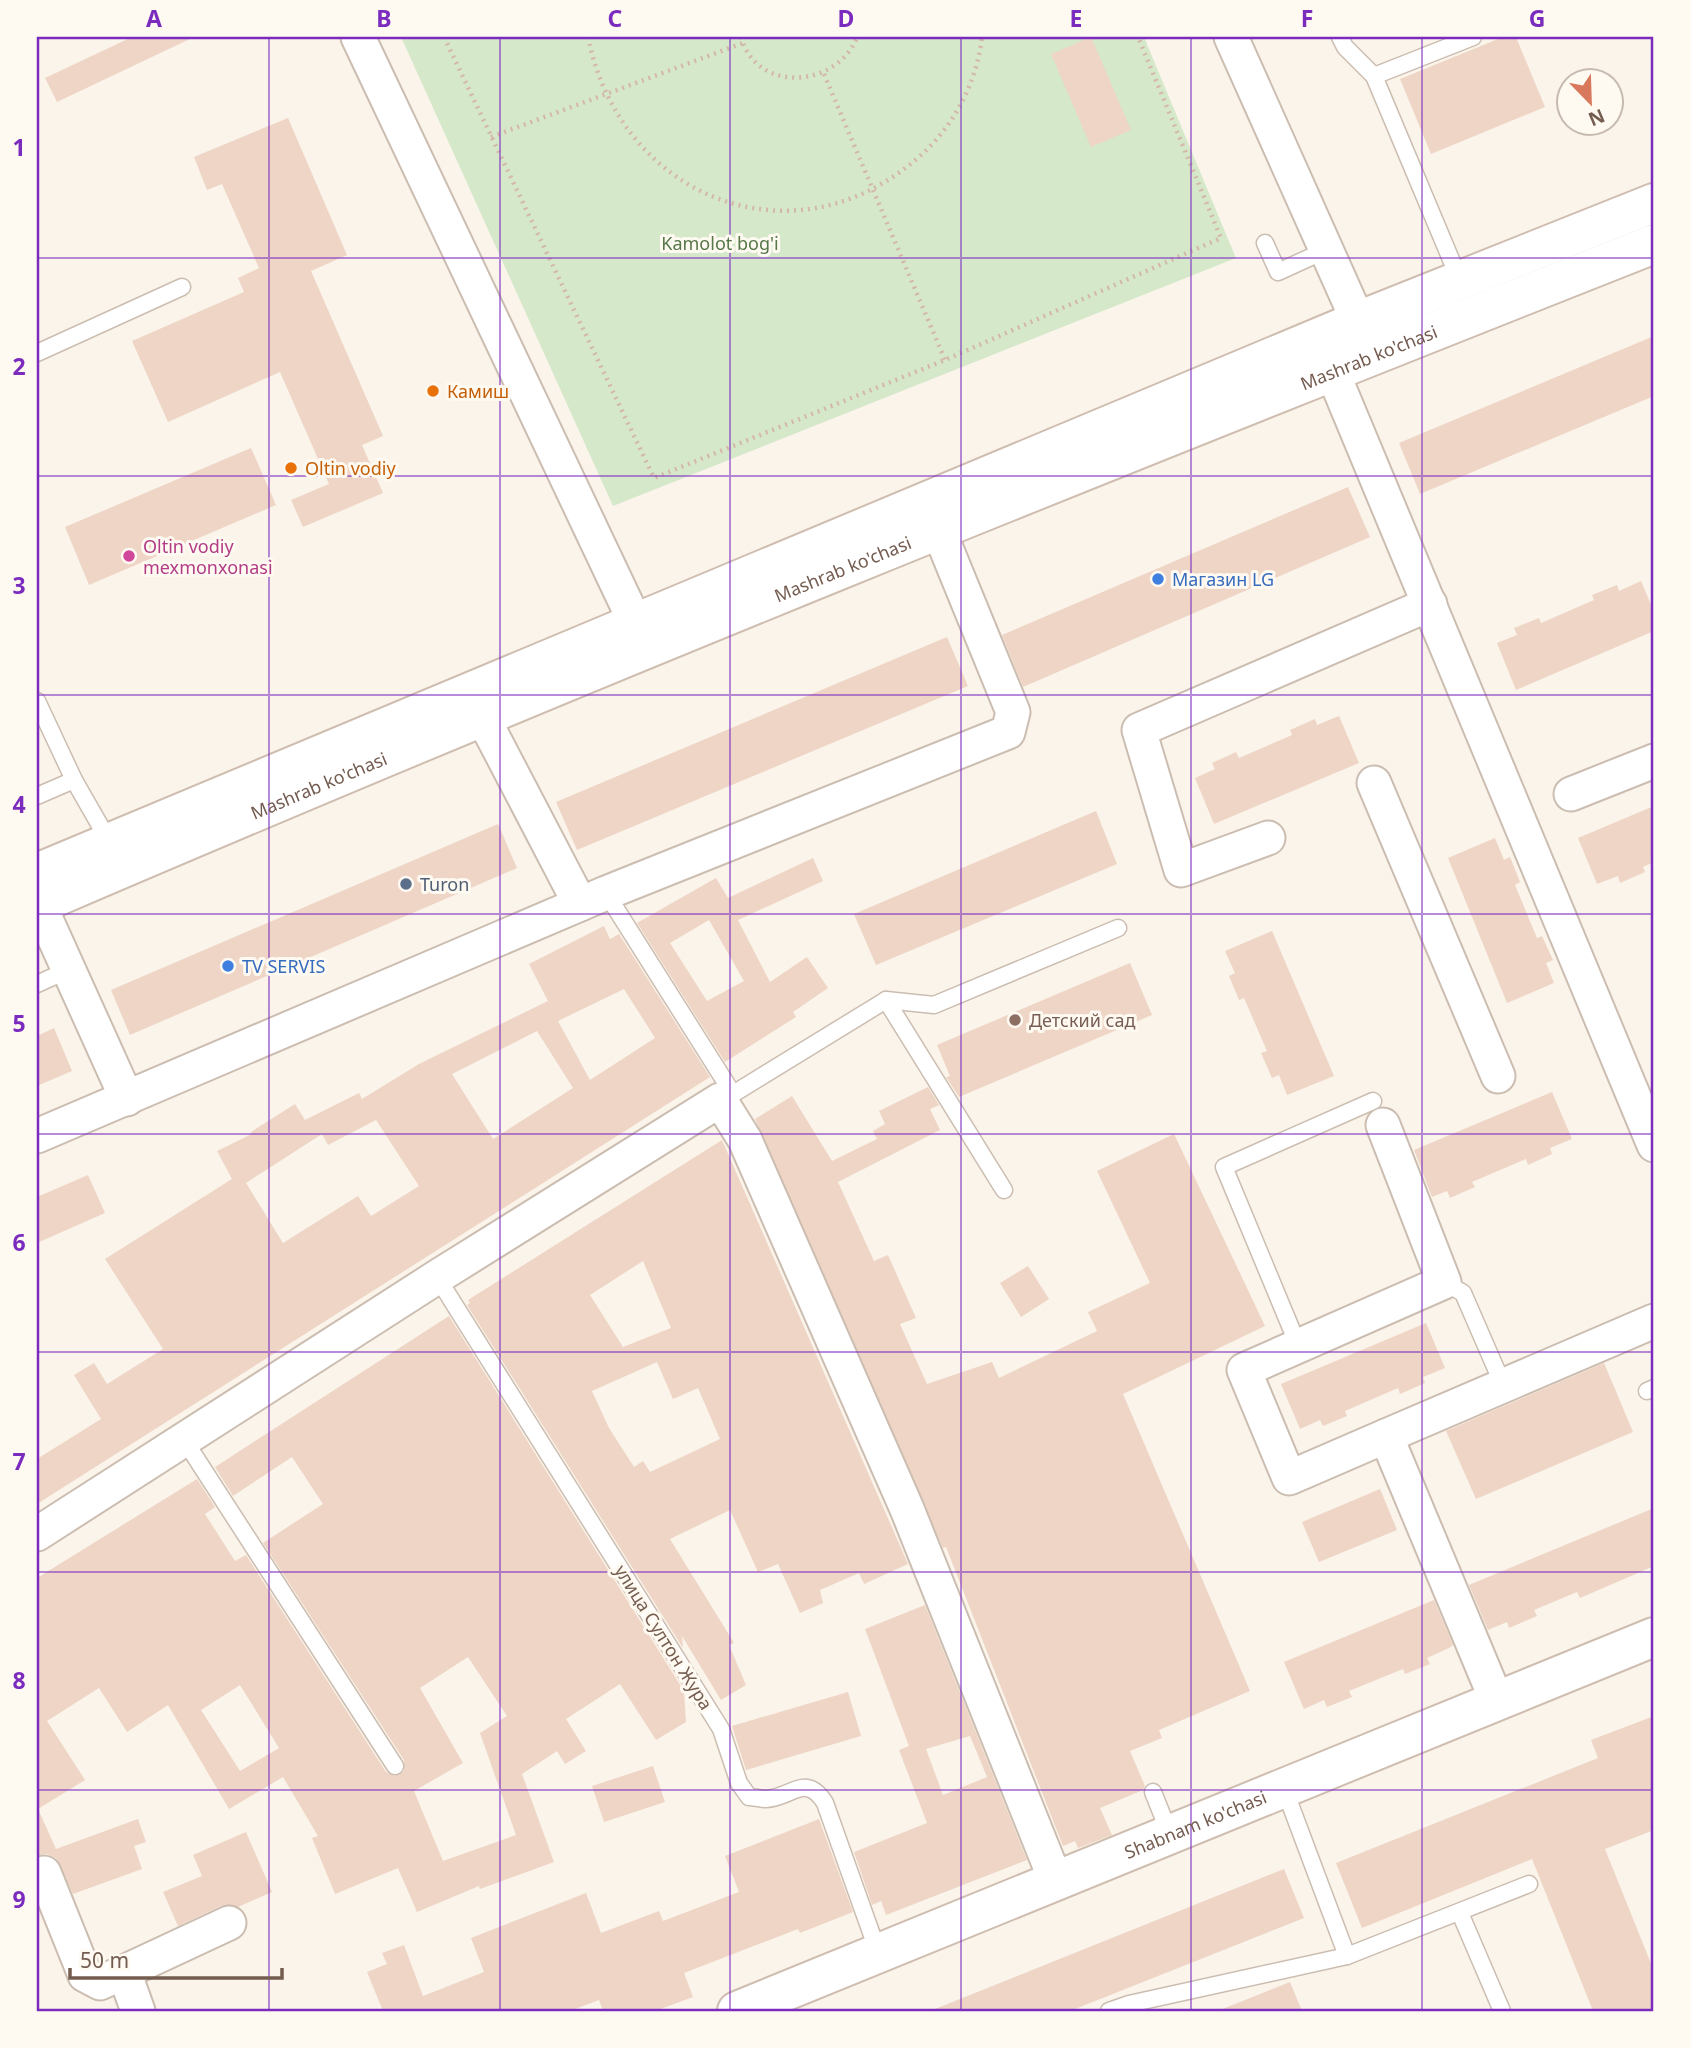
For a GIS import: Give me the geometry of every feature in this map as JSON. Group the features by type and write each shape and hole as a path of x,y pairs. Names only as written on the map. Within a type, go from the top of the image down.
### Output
{"main road":[{"name":"Mashrab ko'chasi","path":"37,894 636,624 1358,321 1654,203"},
{"name":"Mashrab ko'chasi","path":"37,894 110,842 211,816 483,718 1332,371 1654,244"},
{"name":"Shabnam ko'chasi","path":"737,2011 1496,1699 1654,1637"}],"street":[{"path":"358,37 636,624"},
{"name":"Mashrab ko'chasi","path":"1231,37 1358,321"},
{"path":"1332,371 1654,1145"},
{"path":"37,1136 593,898 1008,732 1013,712 939,531"},
{"path":"1268,838 1181,870 1139,730 1430,604"},
{"path":"483,718 593,898"},
{"path":"1571,794 1654,761"},
{"path":"1374,783 1498,1076"},
{"path":"37,894 68,970 127,1099"},
{"path":"37,1534 437,1277 727,1097 907,1508 1055,1879"},
{"path":"1378,1113 1444,1282 1244,1370 1289,1478 1654,1321"},
{"path":"1386,1436 1496,1699"},
{"path":"44,1872 85,1975 100,1983 229,1923"},
{"path":"124,1972 138,2011"}],"lane":[{"path":"1340,37 1345,47 1374,76 1460,281"},
{"path":"1374,76 1473,37"},
{"path":"1265,243 1278,272 1326,250"},
{"path":"37,353 182,287"},
{"path":"37,701 74,780 110,842"},
{"path":"37,796 74,780"},
{"path":"593,898 727,1097 886,1000 934,1005 1118,928"},
{"path":"37,984 68,970"},
{"path":"886,1000 1004,1189"},
{"path":"1298,1345 1224,1167 1378,1113"},
{"name":"улица Султон Жура","path":"437,1277 721,1729 740,1783 748,1797 767,1799 805,1786 818,1791 825,1803 878,1952"},
{"path":"1444,1282 1463,1293 1503,1385"},
{"path":"183,1438 395,1766"},
{"path":"1284,1787 1347,1956"},
{"path":"1153,1792 1170,1832"},
{"path":"1109,2011 1347,1956 1529,1884"},
{"path":"1460,1913 1502,2011"}],"path":[{"path":"443,37 654,478 945,360 1221,238 1138,37"},
{"path":"588,37 605,95 625,128 658,164 708,195 736,204 795,210 825,206 874,190 905,169 947,127 974,74 982,37"},
{"path":"491,137 742,40 763,67 777,75 793,79 824,74 849,54 857,37"},
{"path":"824,74 945,360"}],"green space":[{"name":"Kamolot bog'i","path":"401,37 1144,37 1236,258 613,506"}],"building":[{"path":"132,37 194,37 57,102 45,78"},
{"path":"1091,37 1131,130 1091,147 1051,54"},
{"path":"1503,37 1516,37 1545,107 1431,154 1400,79"},
{"path":"288,118 347,255 311,271 383,436 362,445 383,493 303,527 291,500 329,484 280,372 168,422 132,341 244,292 238,278 259,268 222,184 207,190 194,157"},
{"path":"1654,336 1654,396 1420,494 1399,443"},
{"path":"251,448 276,505 89,585 65,527"},
{"path":"1348,487 1370,537 1023,687 1002,635"},
{"path":"1641,581 1654,612 1654,631 1516,690 1497,643 1517,635 1514,628 1539,618 1541,623 1594,600 1592,595 1617,585 1619,591"},
{"path":"947,637 968,686 577,850 556,802"},
{"path":"1339,716 1359,763 1214,824 1195,778 1215,769 1212,763 1236,752 1239,758 1292,735 1290,730 1315,719 1317,725"},
{"path":"1654,806 1654,862 1643,867 1645,872 1620,883 1618,876 1597,884 1578,838"},
{"path":"1096,811 1117,864 876,965 854,914"},
{"path":"498,824 517,868 130,1035 111,990"},
{"path":"1495,838 1504,860 1510,857 1520,882 1515,885 1537,938 1542,936 1553,960 1546,963 1554,983 1507,1003 1448,858"},
{"path":"813,858 823,881 738,920 770,982 807,957 828,988 793,1012 796,1017 725,1062 637,923 716,878 728,898","holes":["709,920 744,981 707,1001 670,943"]},
{"path":"604,926 610,939 619,934 710,1077 37,1504 37,1459 101,1419 74,1375 94,1363 107,1384 163,1349 105,1259 232,1179 217,1151 252,1134 251,1132 295,1104 305,1120 359,1093 362,1099 419,1064 548,1001 529,964","holes":["624,989 655,1038 590,1080 558,1021","537,1031 573,1088 493,1139 452,1074","376,1120 419,1186 371,1216 358,1196 283,1243 246,1183 322,1134 328,1145"]},
{"path":"1272,931 1334,1076 1287,1095 1279,1075 1272,1078 1261,1053 1267,1051 1244,998 1239,1000 1229,976 1235,973 1225,951"},
{"path":"1130,963 1152,1015 959,1097 946,1077 950,1076 937,1045"},
{"path":"54,1028 72,1071 37,1086 37,1036"},
{"path":"928,1087 939,1105 930,1109 940,1130 838,1182 874,1261 888,1255 916,1318 900,1324 927,1384 992,1362 999,1378 1097,1331 1088,1312 1150,1283 1097,1171 1174,1134 1265,1326 1123,1394 1250,1691 1159,1730 1162,1738 1130,1751 1145,1786 1143,1790 1100,1808 1112,1835 1078,1848 1075,1841 1063,1846 946,1547 943,1548 755,1119 792,1096 832,1161 877,1139 873,1131 885,1124 879,1111"},
{"path":"1552,1092 1572,1139 1550,1148 1552,1154 1528,1165 1526,1159 1472,1182 1475,1187 1450,1198 1447,1191 1432,1197 1414,1150"},
{"path":"722,1140 908,1564 864,1584 859,1573 820,1590 823,1603 800,1613 778,1564 758,1572 730,1510 670,1539 734,1643 729,1645 746,1685 721,1700 682,1636 683,1648 467,1305 470,1303 468,1300","holes":["643,1261 671,1328 623,1347 590,1295","657,1362 673,1399 698,1388 720,1439 650,1472 643,1461 634,1467 609,1428 592,1391"]},
{"path":"88,1175 105,1213 37,1243 37,1197"},
{"path":"1028,1266 1049,1299 1021,1317 1000,1283"},
{"path":"449,1316 684,1691 686,1722 656,1740 620,1684 566,1719 586,1751 565,1764 557,1751 522,1774 554,1862 480,1889 479,1886 417,1912 398,1868 335,1894 312,1838 318,1836 283,1777 229,1809 168,1705 127,1732 99,1688 47,1721 85,1780 38,1809 56,1849 138,1819 146,1842 134,1846 142,1869 73,1894 56,1858 47,1854 37,1855 37,1578 197,1479 215,1507 205,1514 235,1561 246,1555 386,1772 395,1776 404,1771 404,1760 263,1543 323,1504 292,1457 233,1496 215,1467","holes":["468,1657 507,1716 480,1733 516,1835 443,1861 414,1791 463,1763 420,1688","240,1685 279,1748 240,1771 201,1710"]},
{"path":"1426,1323 1445,1368 1423,1377 1425,1383 1400,1394 1398,1388 1345,1411 1347,1416 1323,1426 1320,1420 1300,1429 1281,1384"},
{"path":"1604,1363 1633,1432 1476,1499 1446,1431"},
{"path":"1380,1489 1397,1530 1319,1562 1302,1522"},
{"path":"1654,1508 1654,1566 1580,1598 1577,1592 1534,1610 1537,1616 1509,1628 1507,1622 1488,1630 1469,1585"},
{"path":"1434,1600 1453,1645 1427,1658 1430,1664 1405,1674 1403,1669 1349,1691 1352,1697 1327,1707 1324,1700 1304,1709 1284,1662"},
{"path":"925,1605 1027,1860 886,1915 881,1901 872,1905 854,1852 927,1823 899,1750 909,1746 865,1629","holes":["970,1736 987,1777 943,1795 926,1749"]},
{"path":"848,1692 861,1736 746,1770 732,1726"},
{"path":"1654,1716 1654,1830 1605,1849 1654,1971 1654,2011 1593,2011 1532,1859 1362,1928 1336,1863 1598,1758 1591,1740"},
{"path":"653,1766 665,1802 604,1822 592,1786"},
{"path":"819,1819 853,1912 800,1933 798,1929 684,1973 693,1997 655,2011 603,2011 599,2000 570,2011 383,2011 367,1972 387,1964 382,1953 404,1945 423,1996 484,1972 471,1938 586,1893 601,1933 659,1911 663,1921 739,1892 725,1856"},
{"path":"246,1832 272,1892 238,1907 221,1906 178,1926 163,1892 202,1876 193,1855"},
{"path":"1284,1869 1304,1918 1070,2011 930,2011"},
{"path":"1290,1982 1302,2011 1220,2011 1220,2010"}],"place":[{"name":"Камиш","path":"433,391"},
{"name":"Oltin vodiy","path":"291,468"},
{"name":"Oltin vodiy mexmonxonasi","path":"129,556"},
{"name":"Магазин LG","path":"1158,579"},
{"name":"Turon","path":"406,884"},
{"name":"TV SERVIS","path":"228,966"},
{"name":"Детский сад","path":"1015,1020"}]}
